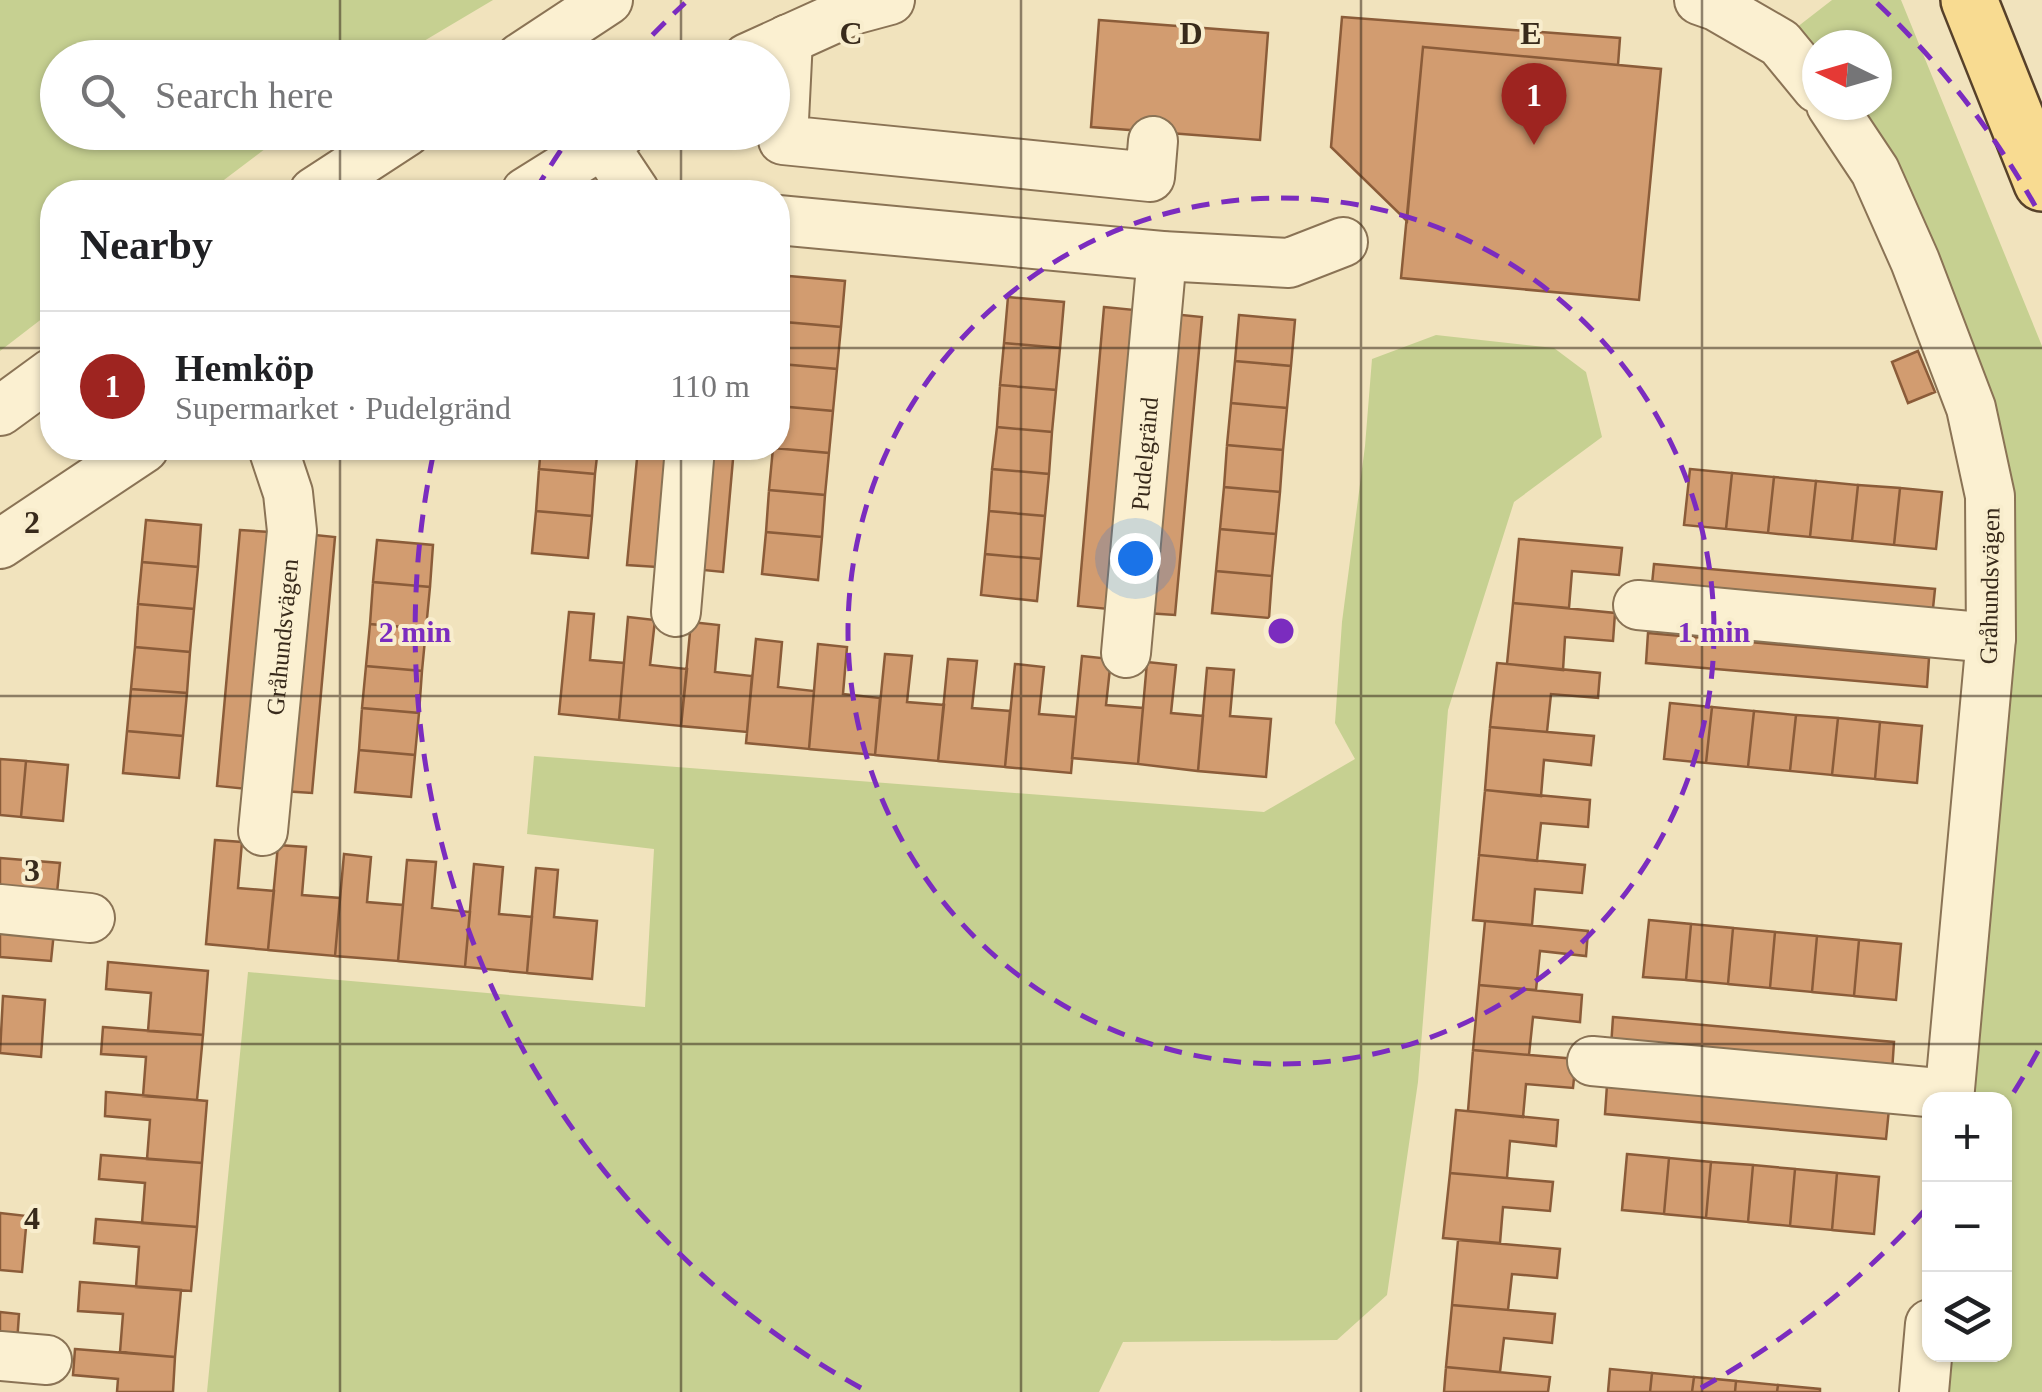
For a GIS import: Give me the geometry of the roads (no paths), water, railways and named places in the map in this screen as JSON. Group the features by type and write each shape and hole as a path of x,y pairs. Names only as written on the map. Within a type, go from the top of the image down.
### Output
{"main road":[{"path":"1969,0 2042,182"}],"street":[{"path":"547,40 608,0"},
{"path":"786,40 853,10 890,0"},
{"path":"1699,0 1780,43 1802,70"},
{"name":"Gråhundsvägen","path":"1842,120 1875,171 1915,261 1970,408 1990,496 1991,638 1949,1092"},
{"path":"790,141 1150,177 1153,140"},
{"path":"332,180 378,150"},
{"path":"545,180 593,150"},
{"path":"617,150 630,180"},
{"path":"790,221 1289,264 1343,242"},
{"name":"Pudelgränd","path":"1126,653 1162,256"},
{"path":"0,411 40,382"},
{"path":"0,544 126,460"},
{"name":"Gråhundsvägen","path":"263,830 292,532 288,493 276,460"},
{"path":"676,612 689,460"},
{"path":"1638,605 1991,638"},
{"path":"0,909 90,918"},
{"path":"1592,1061 1922,1094"},
{"path":"0,1356 47,1360"},
{"path":"1924,1392 1927,1362"}],"place":[{"name":"Hemköp","path":"1534,145"}]}
